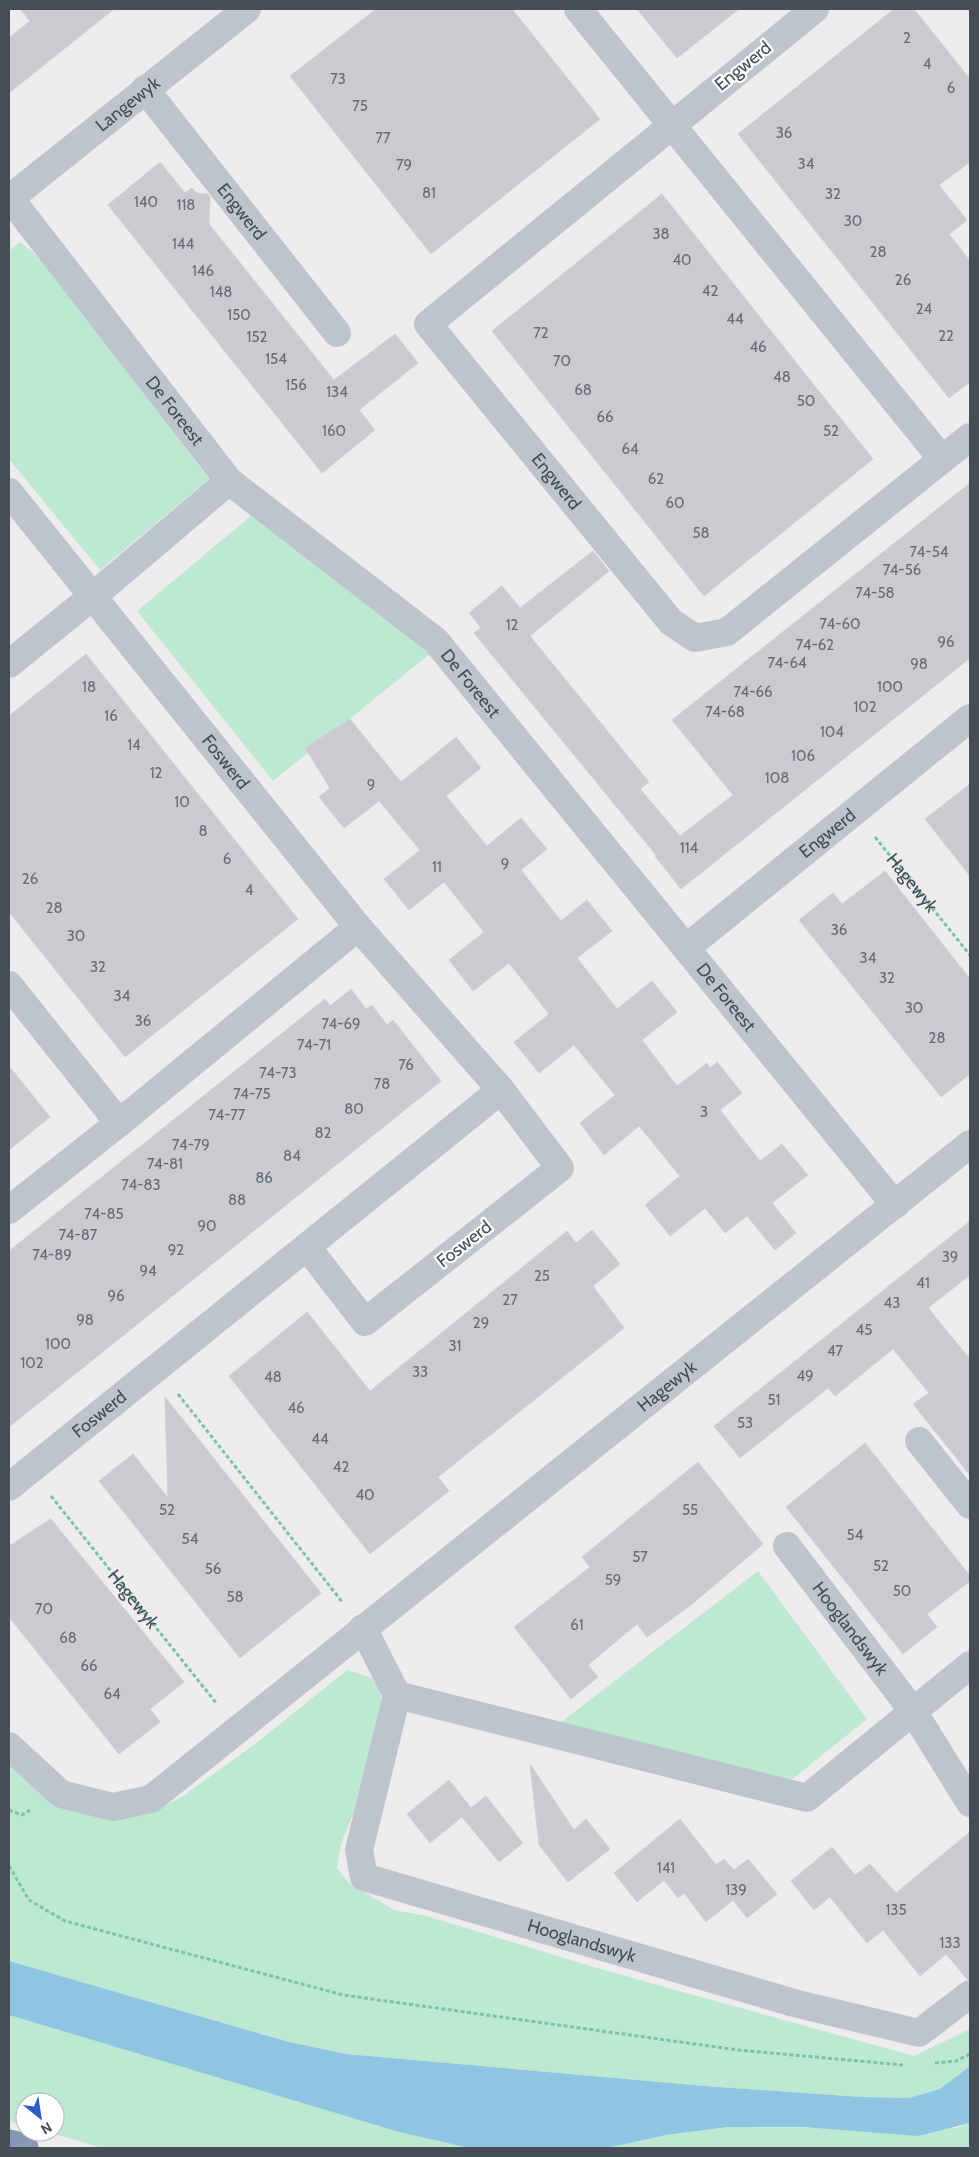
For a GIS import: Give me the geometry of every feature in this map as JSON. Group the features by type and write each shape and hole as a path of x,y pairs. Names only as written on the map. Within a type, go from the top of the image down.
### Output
{"highway":[{"path":"9,2144 24,2148"}],"street":[{"name":"Langewyk","path":"9,198 247,9"},
{"path":"578,9 942,459"},
{"name":"Engwerd","path":"815,9 428,324 671,622 695,638 727,632 970,437"},
{"name":"Engwerd","path":"145,89 337,333"},
{"name":"De Foreest","path":"9,198 229,481 436,641 894,1206"},
{"path":"9,664 229,481"},
{"name":"Foswerd","path":"9,492 358,927 501,1090 560,1168 365,1322 307,1247"},
{"name":"Engwerd","path":"686,948 970,718"},
{"path":"9,1210 358,927"},
{"path":"9,985 118,1123"},
{"name":"Foswerd","path":"9,1487 501,1090"},
{"name":"Hagewyk","path":"9,1746 61,1794 113,1807 150,1799 970,1144"},
{"path":"919,1442 970,1506"},
{"name":"Hooglandswyk","path":"787,1546 913,1711 970,1803"},
{"path":"362,1628 397,1696 807,1798 970,1665"},
{"name":"Hooglandswyk","path":"397,1696 359,1850 364,1878 794,2003 919,2033 970,1994"}],"path":[{"name":"Hagewyk","path":"854,811 970,955"},
{"path":"158,1368 362,1628"},
{"name":"Hagewyk","path":"30,1470 238,1729"},
{"path":"9,1866 29,1900 65,1921 343,1995 738,2050 908,2064"},
{"path":"927,2063 956,2061 970,2054"}],"green space":[{"path":"20,242 42,260 209,479 100,570 9,459 9,251"},
{"path":"252,515 431,653 273,781 137,611"},
{"path":"758,1571 867,1719 765,1801 539,1739"},
{"path":"347,1670 373,1678 379,1686 383,1708 379,1750 341,1844 337,1868 349,1883 394,1910 427,1916 600,1969 914,2056 970,2029 970,2066 940,2089 909,2098 861,2097 705,2086 346,2054 289,2042 9,1961 9,1758 66,1805 156,1811 183,1796 255,1744"},
{"path":"9,2015 399,2132 469,2148 103,2148 65,2137 65,2092 15,2092 15,2123 9,2121"},
{"path":"970,2123 970,2148 607,2148 666,2135 728,2127 957,2128"}],"water":[{"path":"9,1961 289,2042 346,2054 705,2086 861,2097 909,2098 940,2089 970,2066 970,2123 918,2136 804,2127 728,2127 666,2135 607,2148 469,2148 399,2132 9,2015"}],"building":[{"path":"20,9 114,9 9,93 9,38 30,21"},
{"path":"376,9 512,9 600,119 431,254 290,76"},
{"path":"637,9 739,9 677,58"},
{"path":"894,9 914,9 970,79 970,162 939,185 967,220 949,234 970,261 970,382 949,398 738,134"},
{"path":"160,162 185,193 192,188 197,193 208,194 210,197 209,224 334,380 395,334 418,363 359,410 375,430 322,473 108,205"},
{"path":"662,194 873,459 704,596 492,331"},
{"path":"970,483 970,658 681,889 656,855 474,633 481,628 469,613 502,586 520,608 593,551 609,571 530,636 649,782 640,789 680,836 733,795 672,720"},
{"path":"86,654 298,919 125,1057 9,912 9,716"},
{"path":"350,719 401,782 456,737 481,768 446,796 487,846 521,818 547,849 521,870 561,921 587,900 612,931 577,958 617,1009 652,981 677,1012 642,1040 677,1086 707,1063 710,1068 717,1062 742,1093 720,1110 760,1161 782,1144 808,1175 772,1203 796,1233 775,1250 747,1216 725,1233 705,1208 670,1236 645,1205 680,1176 639,1126 604,1155 580,1123 615,1095 574,1045 539,1073 514,1042 549,1014 509,963 473,991 449,960 484,932 444,882 409,910 384,879 420,850 379,801 344,828 319,797 330,788 305,748"},
{"path":"970,784 970,876 925,819"},
{"path":"885,871 970,979 970,1074 941,1097 799,920 833,893 842,904"},
{"path":"351,989 366,1009 372,1005 387,1025 393,1020 441,1081 9,1427 9,1251 325,999 330,1006"},
{"path":"9,1066 50,1117 9,1150"},
{"path":"970,1221 970,1275 928,1308 970,1359 970,1475 913,1404 929,1393 893,1349 835,1396 828,1388 740,1458 714,1426"},
{"path":"592,1230 620,1264 593,1286 624,1328 438,1477 449,1491 370,1554 229,1376 307,1312 370,1391 567,1231 576,1243"},
{"path":"165,1397 321,1593 240,1658 99,1481 133,1454 168,1498"},
{"path":"865,1443 970,1576 970,1581 927,1614 937,1627 903,1654 786,1507"},
{"path":"698,1462 763,1544 691,1605 647,1637 637,1624 588,1665 598,1677 571,1699 514,1627 590,1567 582,1557"},
{"path":"51,1519 184,1682 150,1709 160,1722 119,1754 9,1617 9,1546"},
{"path":"530,1764 574,1830 586,1819 610,1849 568,1882 539,1845"},
{"path":"449,1780 471,1808 486,1796 523,1843 499,1862 462,1817 430,1843 407,1814"},
{"path":"680,1819 716,1865 724,1859 734,1870 748,1859 777,1894 747,1918 733,1900 706,1922 684,1893 678,1898 664,1880 637,1902 614,1873"},
{"path":"970,1832 970,1979 967,1979 946,1954 920,1976 883,1930 867,1943 830,1897 814,1910 791,1881 832,1847 855,1875 870,1864 896,1893"}]}
